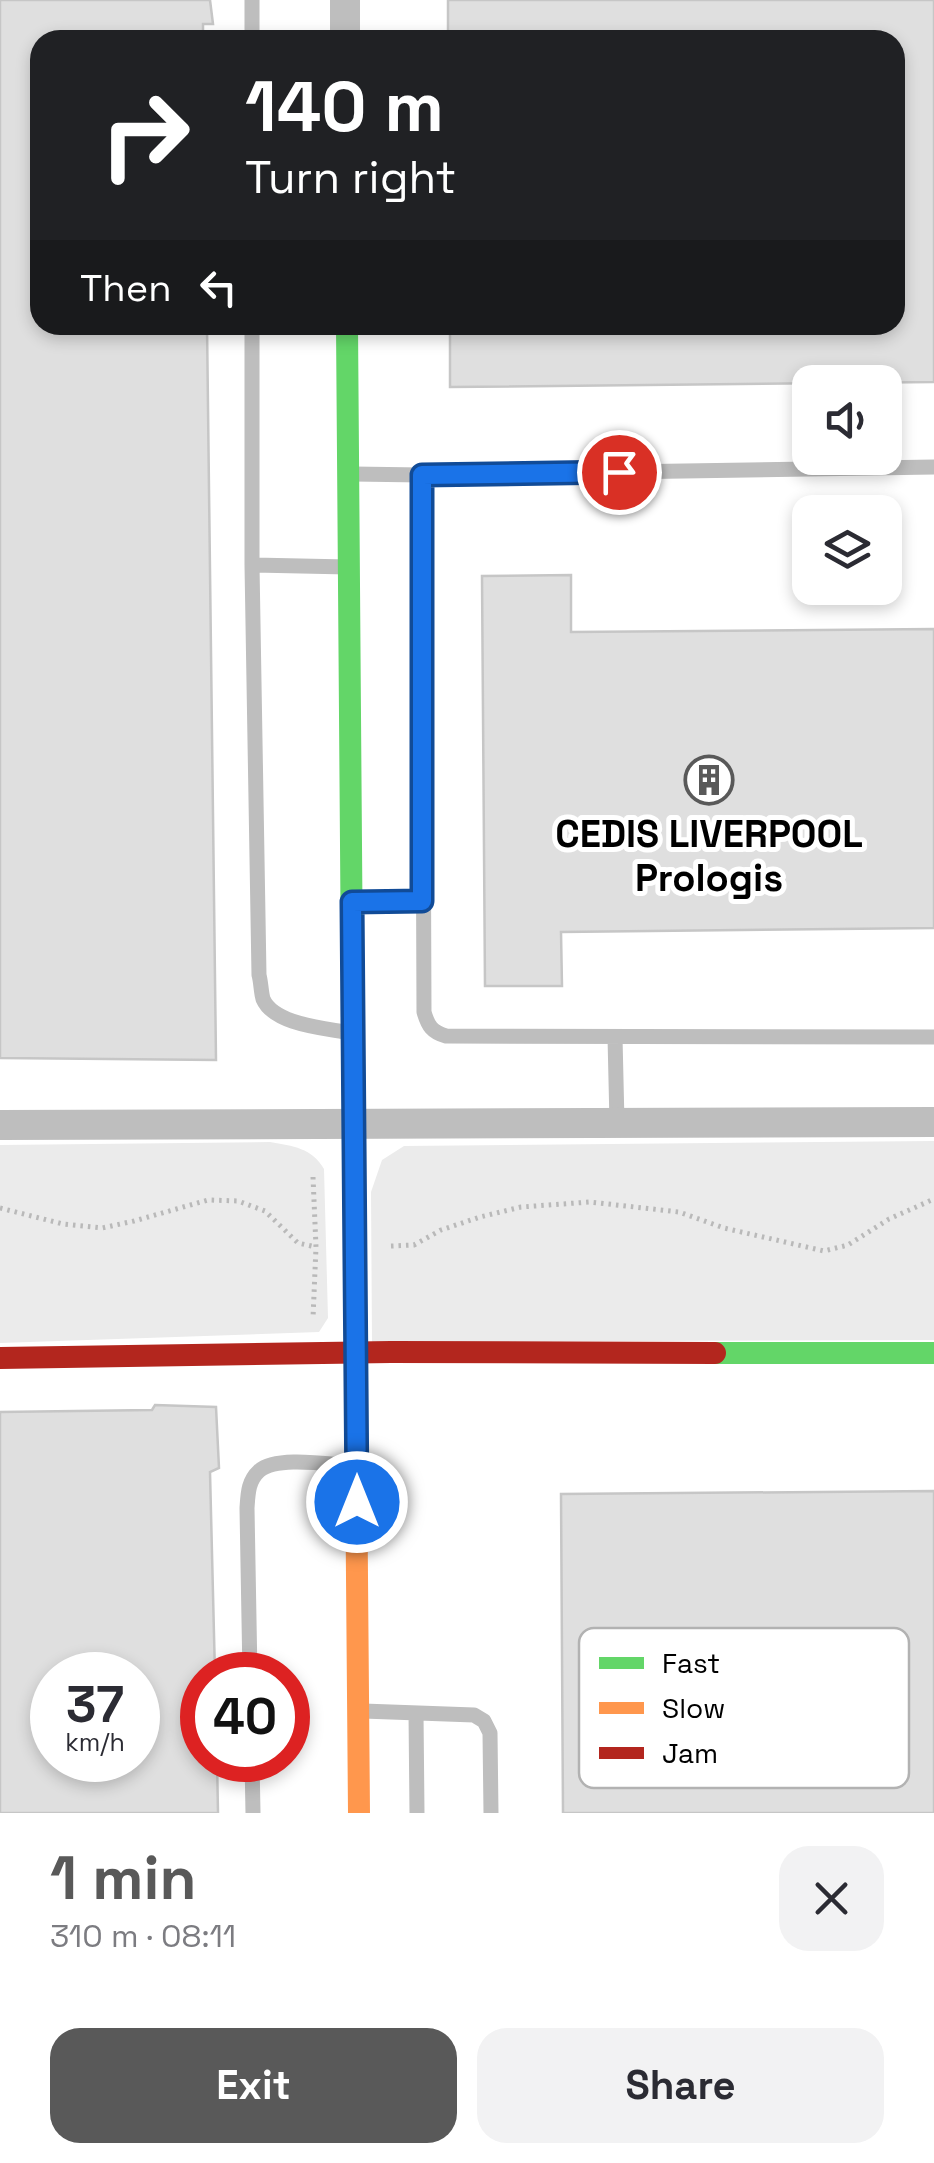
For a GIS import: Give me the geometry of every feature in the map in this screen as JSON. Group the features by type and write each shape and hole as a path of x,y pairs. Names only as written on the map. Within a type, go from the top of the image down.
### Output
{"street":[{"path":"344,0 345,30"},
{"path":"347,335 359,1813"},
{"path":"0,1125 934,1122"},
{"path":"0,1358 355,1352 934,1353"}],"lane":[{"path":"252,0 252,30"},
{"path":"252,335 260,975 264,1000 274,1012 293,1022 353,1033"},
{"path":"348,474 934,467"},
{"path":"422,475 424,1012 434,1033 934,1037"},
{"path":"252,566 349,567"},
{"path":"352,902 422,901"},
{"path":"615,1036 618,1124"},
{"path":"249,1652 248,1487 260,1470 278,1462 357,1466"},
{"path":"358,1711 474,1715 484,1721 490,1733 490,1813"},
{"path":"416,1713 417,1813"},
{"path":"252,1782 253,1813"}],"path":[{"path":"313,1177 313,1326"},
{"path":"390,1246 414,1244 480,1216 521,1206 590,1202 680,1212 724,1228 824,1251 848,1245 889,1219 934,1199"},
{"path":"0,1208 62,1224 102,1228 208,1200 238,1201 265,1211 298,1243 316,1247"}],"shaded area":[{"path":"934,1141 934,1340 372,1342 371,1192 382,1160 404,1146"},
{"path":"270,1142 308,1152 324,1169 328,1318 319,1332 0,1343 0,1145"}],"building":[{"path":"0,0 210,0 213,24 203,24 203,30 30,30 30,335 207,335 216,1060 0,1058"},
{"path":"448,0 934,0 934,382 902,382 902,365 792,365 792,383 450,387 450,335 905,335 905,30 448,30"},
{"name":"CEDIS LIVERPOOL Prologis","path":"571,575 571,632 934,629 934,928 561,932 562,986 485,986 482,576"},
{"path":"155,1405 216,1407 219,1468 210,1472 214,1652 180,1652 180,1782 217,1782 218,1813 0,1813 0,1412 152,1410"},
{"path":"934,1491 934,1813 563,1813 561,1494"}],"traffic: fast":[{"path":"347,335 353,1105"},
{"path":"715,1353 934,1353"}],"traffic: slow":[{"path":"353,1105 359,1813"}],"traffic: jam":[{"path":"0,1358 391,1352 715,1353"}],"place":[{"name":"CEDIS LIVERPOOL Prologis","path":"709,780"}],"route":[{"path":"357,1502 352,902 422,901 422,475 619,472"}]}
